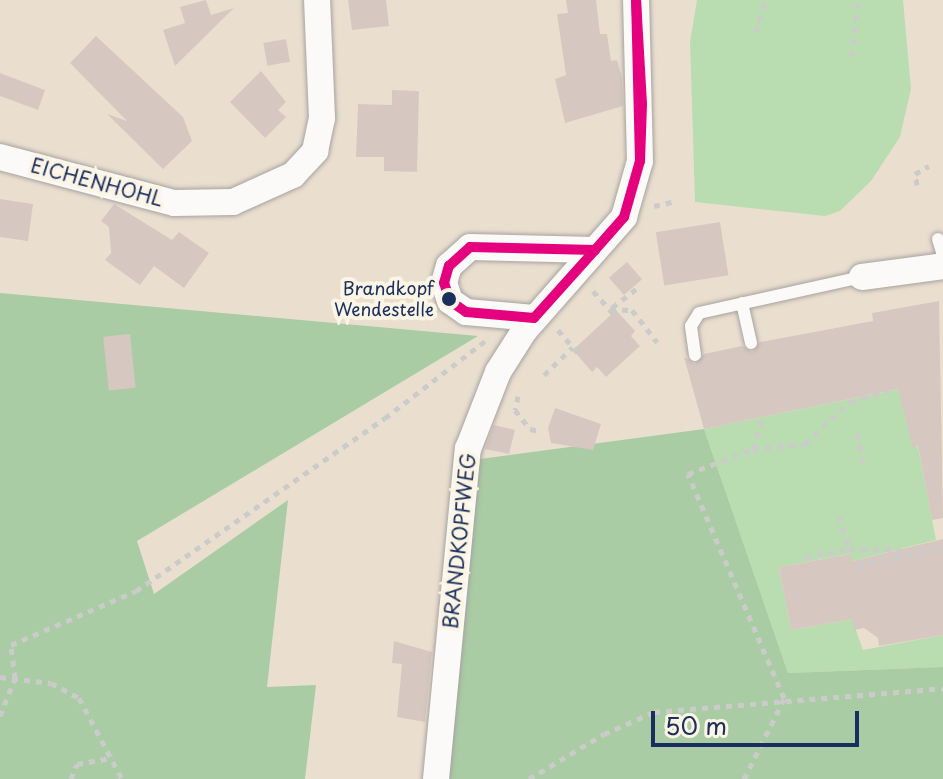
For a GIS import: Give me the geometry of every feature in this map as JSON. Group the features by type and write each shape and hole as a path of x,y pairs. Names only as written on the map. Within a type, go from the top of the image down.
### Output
{"street":[{"name":"EICHENHOHL","path":"0,157 174,203 233,202 293,175 315,151 322,118 317,0"},
{"name":"BRANDKOPFWEG","path":"436,779 468,449 498,372 529,325 624,217 640,161 636,0"},
{"path":"529,325 466,312 447,292 444,283 449,266 470,247 595,250"},
{"path":"862,277 943,266"}],"lane":[{"path":"938,239 943,255"},
{"path":"695,355 691,326 699,313 862,277"},
{"path":"742,303 751,343"}],"path":[{"path":"756,32 766,0"},
{"path":"852,56 858,0"},
{"path":"917,185 915,174 929,166"},
{"path":"600,282 592,290 612,311 632,310 657,342"},
{"path":"612,311 636,289"},
{"path":"0,716 15,678 11,645 136,591 385,418 489,338 529,325"},
{"path":"544,375 573,347"},
{"path":"498,372 515,385 515,410 530,429 540,431"},
{"path":"744,779 784,698 688,474 753,449 805,444 850,402 889,391"},
{"path":"753,449 764,414"},
{"path":"857,433 864,469"},
{"path":"839,516 849,549"},
{"path":"860,572 859,564 943,548"},
{"path":"805,557 849,549 897,549 905,555"},
{"path":"0,677 51,683 79,698 122,779"},
{"path":"529,779 604,734 654,712 784,698 943,688"},
{"path":"71,779 77,764 112,758"}],"green space":[{"path":"697,0 903,0 911,89 900,137 871,181 840,211 825,216 695,202 690,42"},
{"path":"0,293 478,336 137,541 154,594 288,500 267,687 316,685 305,779 0,779"},
{"path":"899,389 914,447 918,447 936,540 852,561 850,554 779,567 791,630 852,619 863,650 943,635 943,667 788,673 704,429"},
{"path":"704,429 788,673 943,667 943,779 448,779 480,459"}],"building":[{"path":"206,0 211,15 234,8 175,66 163,30 185,23 180,7"},
{"path":"348,0 386,0 389,26 352,30"},
{"path":"566,0 596,0 600,34 607,34 611,61 617,60 622,78 623,106 565,123 555,79 566,75 557,14 568,13"},
{"path":"96,36 183,117 192,141 163,169 107,114 127,121 70,63"},
{"path":"286,39 290,62 267,66 263,43"},
{"path":"261,71 286,102 278,110 286,117 265,138 230,102"},
{"path":"0,73 45,90 38,110 0,96"},
{"path":"392,90 419,91 417,172 384,171 384,157 356,157 358,104 392,105"},
{"path":"0,199 33,204 28,241 0,237"},
{"path":"114,204 172,240 179,232 209,253 184,288 154,266 140,285 105,260 111,253 109,227 101,221"},
{"path":"720,222 728,275 664,286 656,232"},
{"path":"627,262 642,279 624,295 609,278"},
{"path":"939,301 943,518 932,520 918,446 913,448 898,389 704,429 684,357 695,364 704,354 742,346 752,352 760,342 873,321 872,313"},
{"path":"616,310 635,331 631,336 640,346 606,377 597,367 592,372 573,350"},
{"path":"130,334 136,388 109,391 103,337"},
{"path":"555,408 601,424 593,450 551,443 548,428"},
{"path":"494,425 515,430 509,454 485,449"},
{"path":"943,539 943,635 879,646 878,638 864,628 854,630 852,619 791,630 779,567 851,554 852,561"},
{"path":"394,641 432,652 425,722 397,717 402,664 392,663"}],"transit line":[{"path":"636,0 642,104 640,161 636,0"},
{"path":"595,250 624,217 640,161"},
{"path":"470,247 595,250 534,318 466,312 450,301 444,283 449,266 470,247"}],"place":[{"name":"Brandkopf Wendestelle","path":"449,299"}]}
